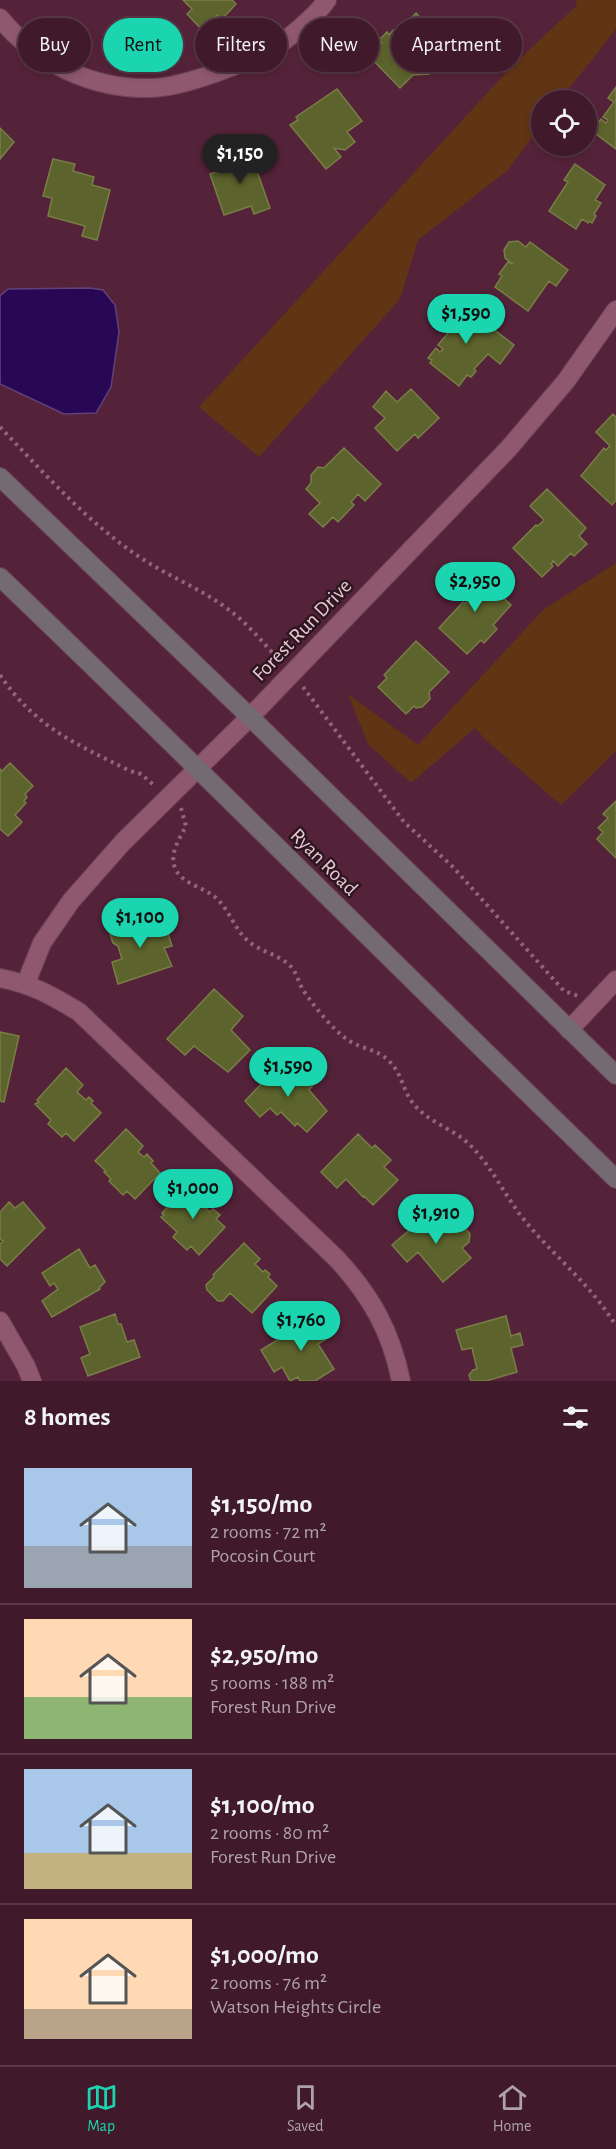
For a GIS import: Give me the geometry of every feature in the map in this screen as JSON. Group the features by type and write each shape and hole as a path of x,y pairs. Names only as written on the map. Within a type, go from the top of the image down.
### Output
{"main road":[{"path":"0,477 250,717 616,1075"},
{"name":"Ryan Road","path":"0,577 197,767 439,1008 616,1179"}],"street":[{"path":"0,18 13,34 44,59 75,75 110,85 153,88 200,78 270,50 301,26 327,0"},
{"name":"Forest Run Drive","path":"26,983 42,943 71,902 123,842 250,717 509,448 566,381 616,310"},
{"path":"0,978 26,983 79,1012 344,1268 360,1285 376,1309 388,1336 401,1381"},
{"path":"569,1030 616,980"},
{"path":"0,1321 15,1345 32,1381"}],"path":[{"path":"0,427 60,490 112,536 142,559 226,607 292,673 404,822 452,866 564,991 594,1003"},
{"path":"0,675 24,706 49,728 141,774 183,810 186,826 175,848 174,857 175,868 184,879 213,896 226,908 247,940 276,955 293,969 311,1002 340,1034 349,1041 376,1051 387,1059 400,1075 413,1103 466,1142 481,1157 522,1217 577,1277 616,1326"}],"shaded area":[{"path":"577,0 616,0 616,29 568,90 531,90 531,139 508,170 418,240 400,299 259,457 199,407 506,72 522,72 522,57 576,6"},
{"path":"90,288 103,290 115,305 119,332 111,387 96,413 64,414 0,384 0,296 8,289"},
{"path":"616,563 616,751 561,805 475,728 411,783 368,744 348,694 418,745 543,610"}],"building":[{"path":"183,0 232,0 236,4 223,18 217,15 214,18 195,18 195,23 187,14 192,9"},
{"path":"416,13 421,18 411,18"},
{"path":"387,32 389,35 391,32 391,72 431,72 413,75 400,88 379,66 379,46 382,43 379,40"},
{"path":"616,87 616,149 597,135 597,124 601,119 606,123 608,120 603,117 614,102 608,98"},
{"path":"337,89 362,121 347,132 355,142 345,150 334,148 341,157 326,169 290,125 298,120 296,117"},
{"path":"0,128 14,142 0,159"},
{"path":"248,145 270,208 254,214 251,206 224,215 210,174 235,166 229,152"},
{"path":"53,159 75,164 73,171 94,177 92,185 110,190 97,240 82,236 85,226 48,216 52,198 43,196"},
{"path":"575,164 605,185 595,200 601,203 594,214 596,216 592,223 582,219 576,229 549,211 568,182 564,180"},
{"path":"518,241 526,247 530,242 568,270 556,286 549,281 528,311 495,287 502,276 499,274 508,262 513,264 505,258 504,250 509,242"},
{"path":"448,304 466,318 470,311 514,345 500,364 488,354 474,369 476,371 471,377 467,375 459,386 430,363 432,360 428,358 436,348 440,352 443,349 438,345 449,332 435,321"},
{"path":"411,389 439,418 418,438 415,434 397,451 375,428 385,418 373,407 386,391 397,402"},
{"path":"613,414 616,417 616,500 612,505 581,476 604,448 606,450 610,446 596,432"},
{"path":"344,448 381,484 365,501 358,494 351,502 354,505 338,522 333,517 323,527 309,514 320,503 306,489 311,483 311,475 318,467 324,468"},
{"path":"547,489 586,528 579,536 587,544 574,556 571,553 558,566 553,561 551,564 553,566 542,577 513,548 544,520 530,506"},
{"path":"471,567 511,605 493,625 497,629 484,643 481,640 467,654 439,628 463,602 465,604 470,598 455,584"},
{"path":"416,641 449,672 429,692 430,699 422,707 414,706 406,714 378,687 387,678 384,675"},
{"path":"10,763 33,786 25,794 26,803 15,815 22,822 8,836 0,829 0,769 2,771"},
{"path":"616,801 616,858 597,839 603,832 598,828 608,818 603,814"},
{"path":"152,915 158,932 166,927 172,946 164,948 172,966 118,984 112,962 122,959 118,946 113,943 110,934 114,930 121,931 120,926"},
{"path":"214,989 243,1016 231,1030 250,1050 228,1072 194,1046 185,1055 167,1039"},
{"path":"0,1032 19,1036 4,1102 0,1101"},
{"path":"283,1061 300,1076 303,1073 314,1084 309,1090 327,1111 307,1132 297,1123 295,1126 281,1112 277,1115 270,1108 260,1117 245,1101"},
{"path":"66,1068 83,1085 77,1092 86,1100 89,1097 93,1101 91,1103 101,1113 74,1141 66,1133 62,1137 48,1124 51,1120 35,1104"},
{"path":"126,1129 143,1146 138,1152 144,1157 147,1154 160,1173 135,1199 127,1191 123,1195 109,1181 111,1179 104,1172 106,1171 95,1161"},
{"path":"358,1134 372,1148 375,1145 391,1160 384,1167 398,1180 373,1205 346,1179 337,1188 321,1172"},
{"path":"191,1182 208,1199 202,1205 210,1212 213,1209 220,1215 216,1219 225,1227 199,1255 191,1246 187,1250 173,1237 177,1232 161,1217 164,1215 162,1213"},
{"path":"9,1202 15,1208 23,1202 45,1228 7,1266 0,1259 0,1244 3,1241 0,1239 0,1212"},
{"path":"435,1208 450,1225 446,1229 450,1234 457,1228 464,1227 470,1234 469,1242 462,1248 471,1258 443,1282 418,1252 407,1262 392,1245"},
{"path":"244,1243 260,1259 255,1264 263,1272 265,1270 270,1274 268,1277 277,1286 252,1313 230,1293 223,1301 218,1301 207,1290 206,1285"},
{"path":"79,1249 90,1268 95,1265 105,1282 100,1289 52,1317 42,1301 58,1289 54,1283 50,1286 42,1273"},
{"path":"115,1314 127,1342 134,1340 140,1357 88,1376 81,1358 90,1354 80,1327"},
{"path":"318,1315 331,1336 318,1344 334,1369 315,1381 300,1381 298,1377 290,1381 282,1367 274,1372 261,1350"},
{"path":"506,1316 511,1336 520,1333 523,1345 511,1348 517,1372 486,1381 471,1381 469,1375 477,1369 472,1348 462,1350 456,1330"}]}
